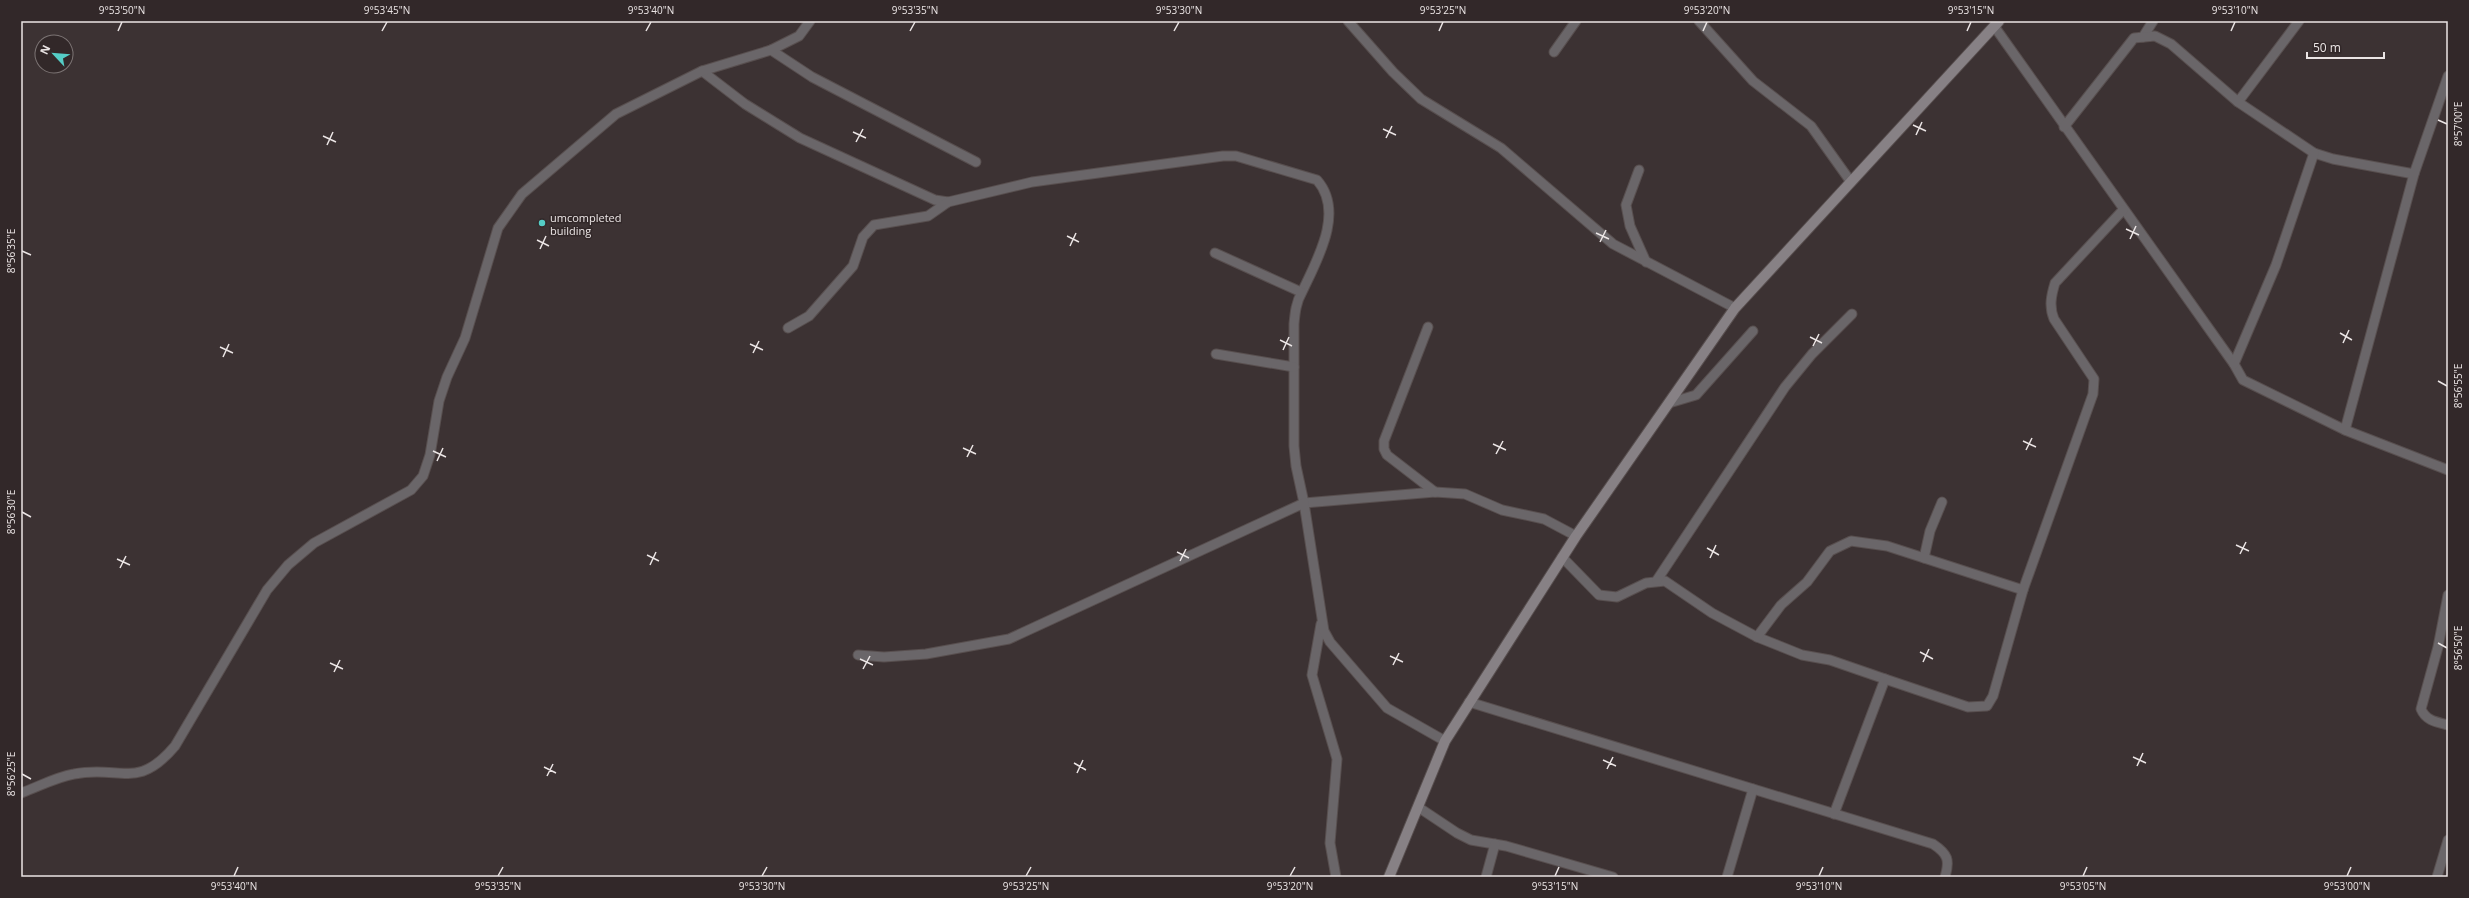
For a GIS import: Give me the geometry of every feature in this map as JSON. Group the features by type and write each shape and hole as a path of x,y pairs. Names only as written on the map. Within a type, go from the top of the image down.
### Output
{"main road":[{"path":"1389,877 1444,741 1576,536 1735,308 1997,24"}],"street":[{"path":"21,793 73,774 97,772 134,775 148,770 162,761 175,746 267,590 288,566 314,543 411,490 423,476 430,455 439,401 447,377 465,338 498,228 522,194 616,114 702,71 771,50 799,36 810,21"},
{"path":"1348,21 1393,72 1421,99 1501,148 1613,244 1735,308"},
{"path":"1554,52 1576,21"},
{"path":"1699,21 1753,81 1811,126 1851,182"},
{"path":"2143,37 2152,21"},
{"path":"2238,102 2299,21"},
{"path":"1997,24 2064,127 2234,364 2243,380 2345,430 2448,470"},
{"path":"2064,127 2134,38 2155,36 2171,44 2238,102 2314,153 2333,159 2414,174"},
{"path":"771,50 812,78 976,162"},
{"path":"702,71 745,104 800,138 925,196 948,202"},
{"path":"2345,430 2414,174 2448,76"},
{"path":"2234,364 2276,265 2314,153"},
{"path":"788,328 809,316 853,266 863,236 874,225 928,216 948,202 1032,182 1223,156 1236,156 1302,174 1317,180 1325,189 1329,207 1328,227 1311,274 1301,292 1296,307 1294,324 1294,367 1296,466 1304,503 1324,631 1330,642 1377,699 1399,716 1444,741"},
{"path":"1639,170 1626,205 1630,226 1646,262"},
{"path":"1656,580 1676,587 1712,613 1757,637 1802,655 1830,660 1885,680 1968,707 1988,706 2023,590 2093,394 2094,379 2050,311 2052,294 2055,283 2123,210"},
{"path":"1215,253 1301,292"},
{"path":"1562,557 1599,595 1607,597 1617,597 1656,580 1784,387 1812,354 1852,314"},
{"path":"1428,327 1384,441 1384,449 1387,455 1435,492"},
{"path":"1669,403 1696,395 1753,331"},
{"path":"1216,354 1294,367"},
{"path":"858,655 884,657 926,654 1009,639 1304,503 1435,492 1476,497 1502,510 1544,519 1576,536"},
{"path":"1924,558 1930,531 1942,502"},
{"path":"1757,637 1781,605 1808,582 1830,551 1850,541 1887,546 2023,590"},
{"path":"2448,594 2438,647 2421,710 2424,716 2431,721 2448,725"},
{"path":"1322,621 1312,675 1337,759 1330,844 1336,877"},
{"path":"1834,814 1885,680"},
{"path":"1469,702 1933,844 1944,851 1948,860 1945,877"},
{"path":"1727,877 1753,789"},
{"path":"1418,807 1457,833 1483,843 1495,844 1613,877"},
{"path":"2437,877 2448,840"},
{"path":"1486,877 1495,844"}],"place":[{"name":"umcompleted building","path":"542,223"}]}
